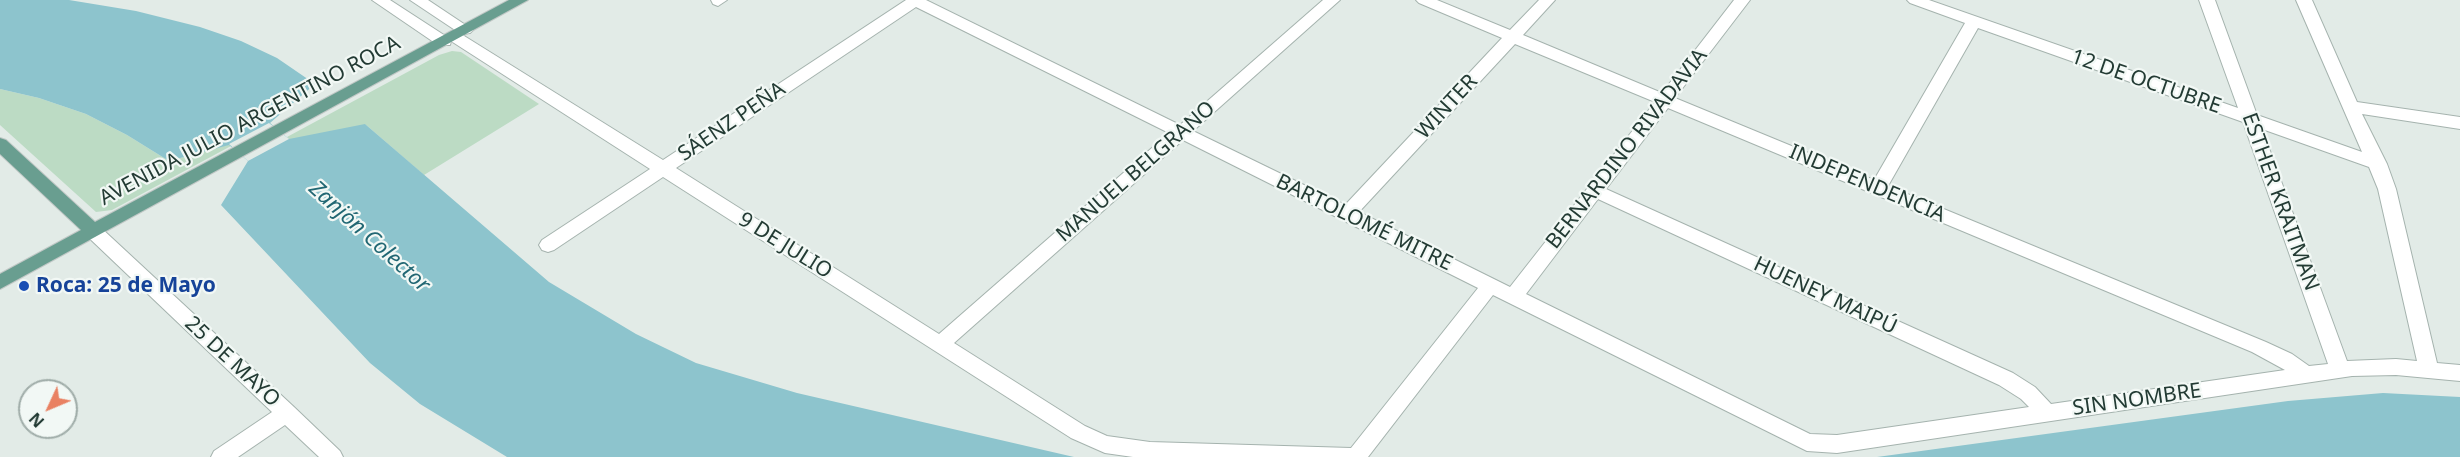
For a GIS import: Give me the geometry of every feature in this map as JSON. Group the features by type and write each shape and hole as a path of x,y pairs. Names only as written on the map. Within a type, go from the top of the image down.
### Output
{"main road":[{"name":"AVENIDA JULIO ARGENTINO ROCA","path":"0,282 520,0"},
{"name":"25 DE MAYO","path":"0,144 93,231"}],"street":[{"name":"9 DE JULIO","path":"380,0 454,36 1078,432 1105,444 1157,452 1356,457"},
{"name":"9 DE JULIO","path":"418,0 454,36"},
{"name":"BARTOLOMÉ MITRE","path":"915,0 1346,215 1794,436 1815,444"},
{"name":"SÁENZ PEÑA","path":"548,245 915,0"},
{"name":"MANUEL BELGRANO","path":"940,344 1332,0"},
{"name":"INDEPENDENCIA","path":"1424,0 2259,347 2285,359 2306,375"},
{"name":"WINTER","path":"1346,215 1547,0"},
{"name":"BERNARDINO RIVADAVIA","path":"1513,297 1742,0"},
{"name":"12 DE OCTUBRE","path":"1915,0 2378,164"},
{"name":"ESTHER KRAITMAN","path":"2206,0 2340,370"},
{"path":"2304,0 2378,164 2390,201 2429,370"},
{"path":"1878,189 1974,21"},
{"path":"2352,107 2460,123"},
{"name":"HUENEY MAIPÚ","path":"1595,190 2006,379 2022,388 2047,413"},
{"name":"25 DE MAYO","path":"93,231 333,457"},
{"path":"1356,457 1490,286"},
{"name":"SIN NOMBRE","path":"1815,444 1837,444 2340,370 2380,366 2460,373"},
{"path":"221,457 286,413"}],"green space":[{"path":"0,12 114,30 231,146 112,210 96,212 0,125 0,89 39,98 86,114 127,135 169,161 227,145"},
{"path":"452,51 461,52 539,104 424,175 365,124 613,457 287,137 439,55"}],"water":[{"name":"Zanjón Colector","path":"0,0 69,0 136,11 200,27 241,41 277,58 315,84 270,123 289,139 365,124 549,282 636,334 696,363 797,393 1074,457 507,457 420,404 370,363 221,205 248,161 229,145 169,161 127,135 86,114 39,98 0,89"},
{"path":"2383,393 2460,397 2460,457 1877,457 2288,401"}],"pier":[{"path":"269,123 289,139 248,161 229,144"}],"place":[{"name":"Roca: 25 de Mayo","path":"24,286"}]}
